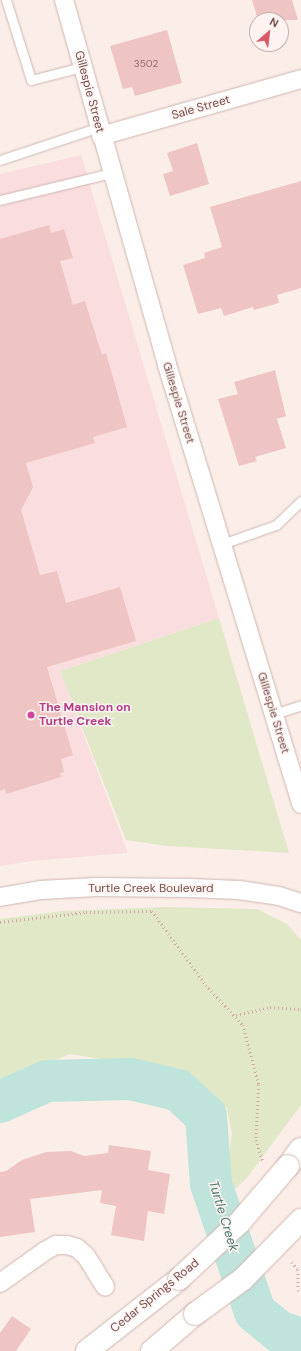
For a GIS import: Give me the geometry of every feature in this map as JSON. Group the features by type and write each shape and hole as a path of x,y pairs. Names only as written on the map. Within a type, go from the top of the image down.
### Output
{"main road":[{"name":"Cedar Springs Road","path":"87,1351 179,1279 239,1223 295,1158"},
{"path":"152,1351 195,1314 243,1279 301,1220"}],"street":[{"name":"Gillespie Street","path":"64,0 112,173 301,804"},
{"name":"Sale Street","path":"100,132 301,78"},
{"name":"Turtle Creek Boulevard","path":"0,897 42,890 96,887 191,888 239,890 279,896 301,903"},
{"path":"0,1283 45,1251 56,1246 67,1245 77,1248 86,1256 105,1286"}],"lane":[{"path":"6,0 31,80 82,67"},
{"path":"0,160 100,132"},
{"path":"0,200 112,173"},
{"path":"222,544 276,525 301,500"},
{"path":"274,714 301,705"}],"path":[{"path":"0,922 86,912 152,911 206,985 236,1015 243,1025 249,1049"},
{"path":"236,1015 270,1007 301,1009"},
{"path":"298,1270 298,1290 301,1292"}],"shaded area":[{"path":"81,155 219,618 60,671 128,853 32,861 0,866 0,174"}],"green space":[{"path":"219,618 289,853 167,846 126,840 60,671"},
{"path":"166,907 257,909 287,924 301,940 301,1105 246,1179 222,1200 232,1134 227,1108 149,1067 70,1054 38,1067 0,1088 0,919 63,911"}],"building":[{"path":"252,0 292,0 298,20 289,20 289,12 256,12"},
{"path":"167,30 182,83 135,96 132,87 123,89 110,46"},
{"path":"197,143 209,184 170,196 163,174 173,171 167,153"},
{"path":"301,181 301,288 277,295 279,303 254,310 253,307 224,316 221,308 198,314 183,265 205,258 204,253 222,247 210,207"},
{"path":"49,225 51,233 64,229 73,258 60,261 73,305 85,301 102,355 106,353 127,427 93,437 95,443 26,463 33,487 21,510 40,575 57,571 66,603 120,587 136,641 47,667 73,755 61,759 64,772 60,773 61,777 6,794 5,789 0,791 0,239"},
{"path":"275,370 286,416 277,419 286,448 255,457 257,461 239,466 218,399 238,394 234,382"},
{"path":"109,1145 151,1151 148,1170 170,1174 164,1214 148,1211 144,1241 111,1235 116,1206 100,1203 102,1190 30,1199 35,1232 0,1237 0,1172 6,1171 22,1160 46,1152 71,1151 84,1156 108,1153"},
{"path":"12,1316 31,1329 16,1351 0,1351 0,1333"}],"waterway":[{"name":"Turtle Creek","path":"0,1102 47,1081 130,1079 178,1090 206,1116 211,1184 255,1312 280,1332 301,1339"}],"place":[{"name":"The Mansion on Turtle Creek","path":"31,715"}]}
